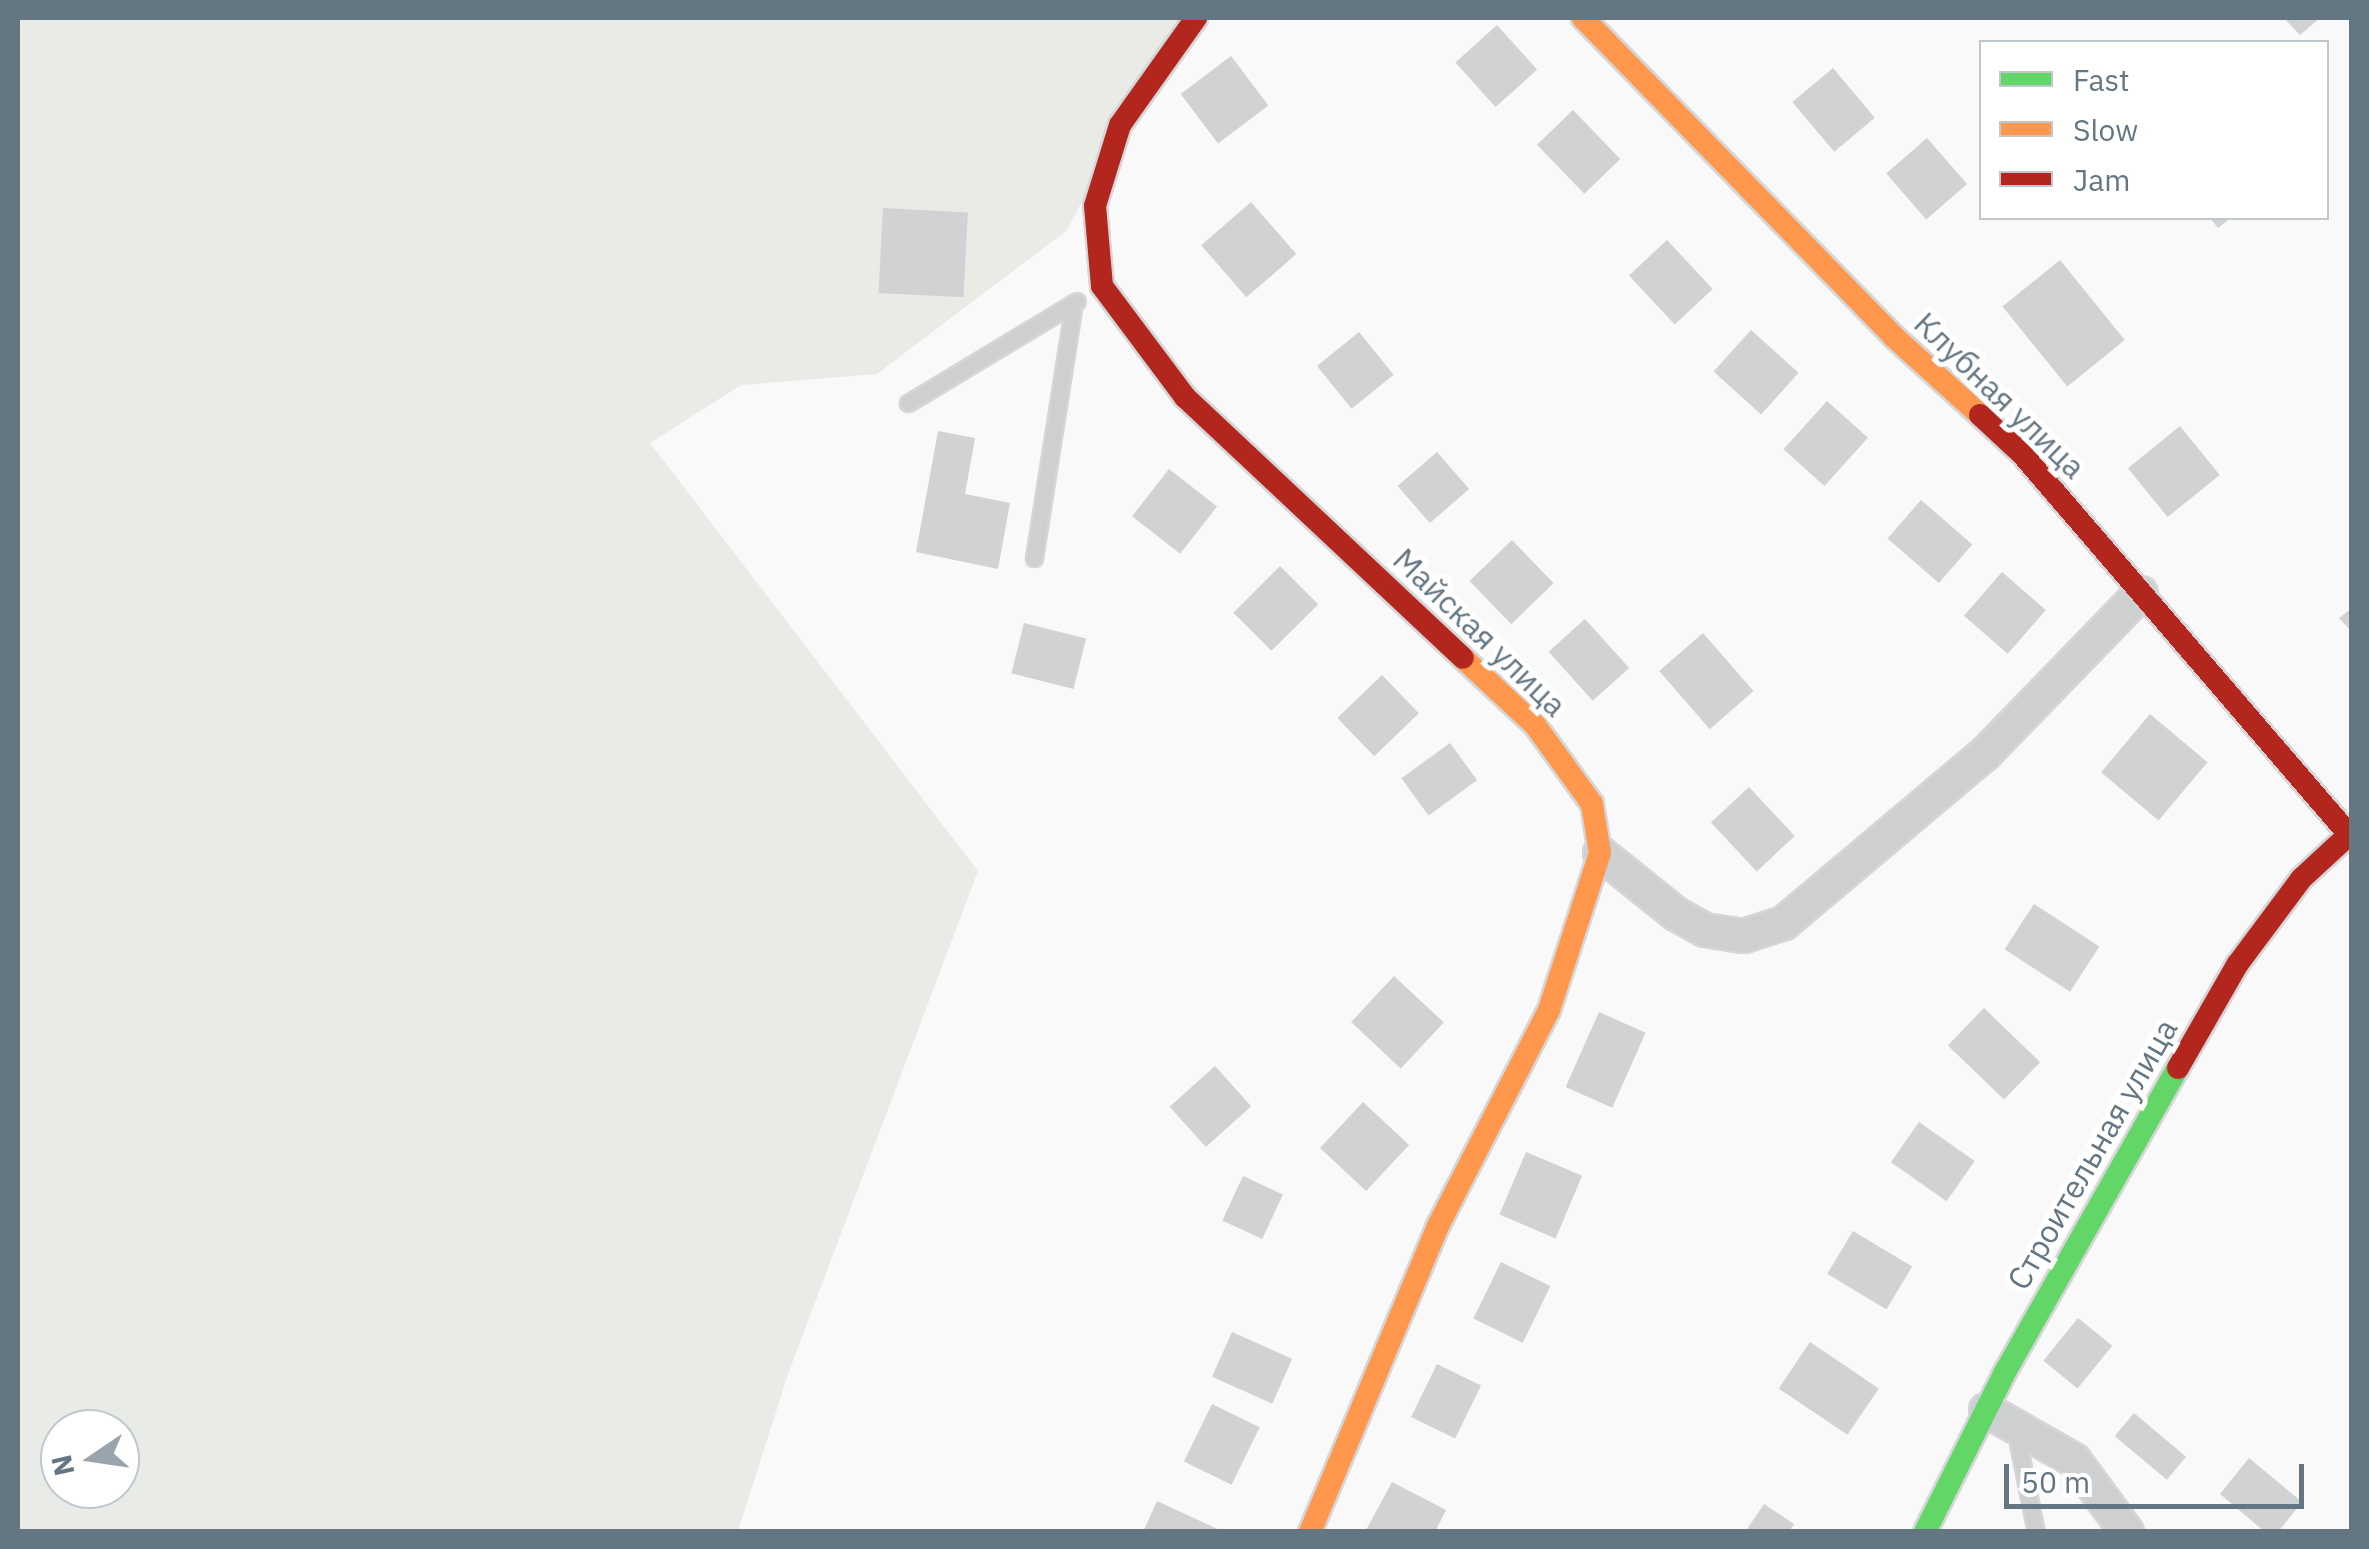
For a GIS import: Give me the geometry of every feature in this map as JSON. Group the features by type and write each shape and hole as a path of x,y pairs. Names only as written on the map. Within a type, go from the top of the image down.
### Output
{"street":[{"path":"1102,286 1095,206 1120,125 1196,18"},
{"name":"Клубная улица","path":"1583,18 1893,336 2022,454 2350,835"},
{"name":"Майская улица","path":"1102,286 1185,397 1535,725 1592,804 1600,853 1549,1010 1438,1226 1310,1532"},
{"path":"1600,853 1676,914 1705,930 1744,936 1784,923 1985,754 2141,593"},
{"name":"Строительная улица","path":"1925,1532 2000,1417 2238,964 2301,879 2350,835"},
{"path":"2000,1417 2074,1460 2127,1532"}],"lane":[{"path":"908,403 1102,286"},
{"path":"1034,558 1074,304"},
{"path":"2000,1417 2036,1532"}],"shaded area":[{"path":"18,18 1182,18 1066,231 877,374 741,385 650,443 978,871 788,1374 738,1531 18,1531"}],"building":[{"path":"2284,18 2320,18 2300,35"},
{"path":"1497,25 1537,70 1496,107 1455,62"},
{"path":"1231,56 1268,106 1218,143 1181,94"},
{"path":"1833,68 1875,118 1834,152 1792,102"},
{"path":"1573,110 1620,159 1584,194 1537,145"},
{"path":"1927,138 1967,184 1926,219 1886,173"},
{"path":"1251,202 1296,254 1246,297 1201,245"},
{"path":"883,208 968,212 963,297 879,293"},
{"path":"2212,220 2228,220 2218,228"},
{"path":"1667,240 1713,289 1675,324 1629,275"},
{"path":"2060,260 2125,340 2067,387 2002,307"},
{"path":"1751,330 1799,373 1761,414 1714,372"},
{"path":"1359,332 1394,375 1352,409 1317,366"},
{"path":"1827,401 1868,438 1824,486 1784,449"},
{"path":"2180,426 2220,475 2168,517 2128,468"},
{"path":"938,431 975,438 965,494 1010,503 998,569 916,552"},
{"path":"1437,452 1469,489 1430,523 1398,486"},
{"path":"1169,469 1217,507 1180,554 1132,516"},
{"path":"1921,500 1972,545 1939,583 1888,538"},
{"path":"1512,540 1554,583 1511,624 1470,581"},
{"path":"1280,566 1318,604 1272,651 1233,613"},
{"path":"2002,572 2046,610 2008,654 1964,616"},
{"path":"2352,608 2352,632 2339,618"},
{"path":"1585,619 1629,668 1593,701 1549,652"},
{"path":"1024,623 1086,638 1074,689 1011,673"},
{"path":"1703,633 1754,691 1710,729 1659,671"},
{"path":"1382,675 1419,713 1374,756 1337,718"},
{"path":"2150,714 2207,762 2159,820 2101,772"},
{"path":"1450,743 1477,780 1428,815 1401,778"},
{"path":"1749,787 1795,836 1757,871 1711,822"},
{"path":"2034,904 2099,946 2070,992 2005,949"},
{"path":"1394,976 1444,1022 1401,1068 1351,1022"},
{"path":"1984,1008 2040,1062 2004,1100 1948,1045"},
{"path":"1599,1012 1646,1033 1612,1108 1566,1087"},
{"path":"1215,1066 1251,1106 1206,1147 1170,1107"},
{"path":"1363,1102 1409,1145 1366,1191 1320,1148"},
{"path":"1919,1122 1975,1161 1947,1201 1891,1162"},
{"path":"1526,1152 1582,1176 1556,1238 1499,1215"},
{"path":"1243,1176 1283,1195 1262,1239 1222,1220"},
{"path":"1853,1231 1912,1267 1886,1309 1827,1274"},
{"path":"1501,1262 1550,1286 1523,1343 1473,1319"},
{"path":"2078,1318 2112,1346 2078,1388 2043,1361"},
{"path":"1232,1332 1292,1359 1272,1404 1212,1377"},
{"path":"1810,1342 1879,1388 1847,1435 1779,1388"},
{"path":"1437,1364 1481,1385 1455,1439 1411,1417"},
{"path":"1212,1404 1260,1427 1232,1485 1184,1462"},
{"path":"2134,1413 2186,1457 2167,1480 2115,1436"},
{"path":"2249,1458 2302,1502 2278,1532 2265,1532 2220,1494"},
{"path":"1392,1482 1446,1510 1435,1532 1365,1532"},
{"path":"1157,1501 1224,1532 1143,1532"},
{"path":"1764,1504 1794,1524 1789,1532 1745,1532"}],"traffic: fast":[{"path":"1925,1532 2005,1372 2178,1068"}],"traffic: slow":[{"path":"1583,18 1893,336 1980,415"},
{"path":"1310,1532 1438,1226 1549,1010 1600,853 1592,804 1535,725 1463,658"}],"traffic: jam":[{"path":"1196,18 1120,125 1095,206 1102,286 1185,397 1463,658"},
{"path":"1980,415 2022,454 2352,838"},
{"path":"2178,1068 2237,965 2301,879 2352,832"}]}
